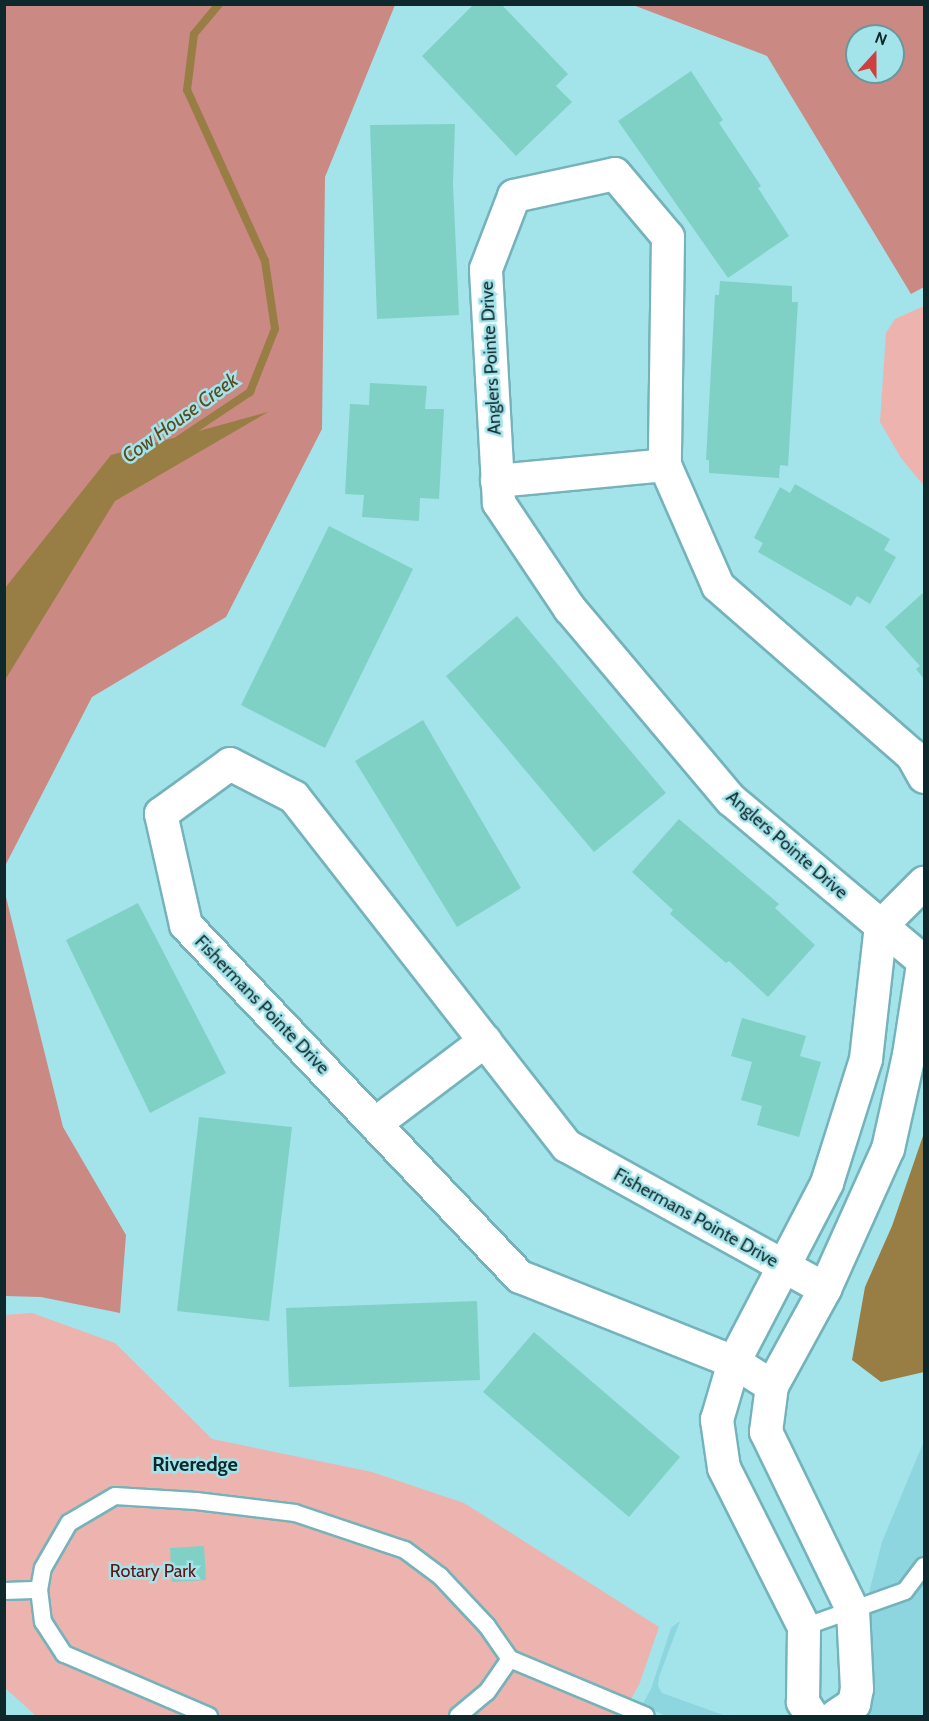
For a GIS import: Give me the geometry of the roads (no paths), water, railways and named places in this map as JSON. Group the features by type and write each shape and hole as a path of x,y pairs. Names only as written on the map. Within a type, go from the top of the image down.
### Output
{"street":[{"name":"Anglers Pointe Drive","path":"923,959 731,801 570,609 499,503 486,269 514,196 615,174 668,237 665,465 718,586 912,755 924,777"},
{"path":"497,481 665,465"},
{"name":"Fishermans Pointe Drive","path":"734,1362 520,1277 186,925 160,814 230,764 294,797 567,1146 784,1268"},
{"path":"881,926 924,883"},
{"name":"Fishermans Pointe Drive","path":"812,1716 803,1702 804,1627 724,1468 717,1420 734,1362 827,1183 866,1059 881,926"},
{"path":"836,1716 854,1704 857,1689 853,1611 766,1432 772,1386 825,1289 888,1149 906,1067 923,959"},
{"path":"375,1124 485,1041"},
{"path":"866,1059 906,1067"},
{"path":"784,1268 825,1289"},
{"path":"734,1362 772,1386"}],"lane":[{"path":"209,1716 64,1654 43,1622 39,1590 43,1568 69,1522 115,1496 196,1501 295,1513 405,1550 440,1576 487,1626 510,1659 646,1716"},
{"path":"804,1627 905,1591 924,1566"},
{"path":"4,1591 39,1590"},
{"path":"458,1716 488,1692 510,1659"}],"waterway":[{"name":"Cow House Creek","path":"178,440 250,392 275,329 265,261 187,90 194,34 219,4"}],"district":[{"name":"Riveredge","path":"195,1464"}],"park label":[{"name":"Rotary Park","path":"153,1571"}]}
